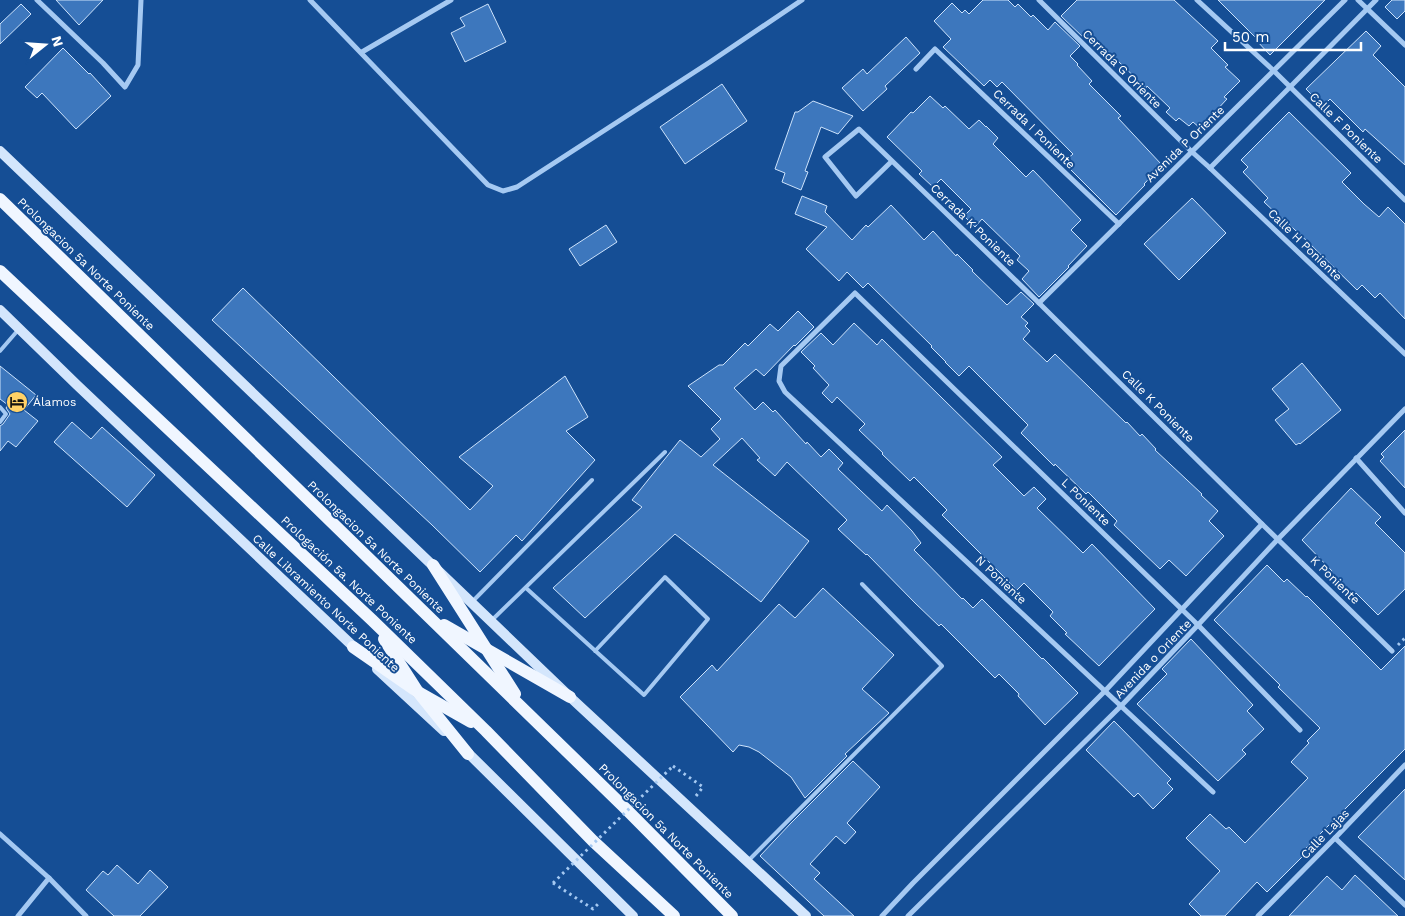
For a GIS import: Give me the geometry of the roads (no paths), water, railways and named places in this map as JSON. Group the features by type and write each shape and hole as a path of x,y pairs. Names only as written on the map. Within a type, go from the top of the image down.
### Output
{"main road":[{"name":"Prolongacion 5a Norte Poniente","path":"0,199 528,713 732,916"},
{"name":"Prologación 5a. Norte Poniente","path":"0,271 372,620 486,731 593,841 674,916"},
{"path":"433,565 528,713"},
{"path":"427,616 570,697"},
{"path":"372,620 418,692 468,754"},
{"path":"353,646 418,692 486,731"}],"street":[{"path":"37,0 125,86 138,65 141,0"},
{"path":"310,0 488,185 503,190 517,187 802,0"},
{"path":"362,52 451,0"},
{"name":"Cerrada G Oriente","path":"1039,0 1191,151"},
{"name":"Calle F Poniente","path":"1197,0 1274,71 1405,200"},
{"name":"Avenida P Oriente","path":"1040,303 1345,0"},
{"path":"1358,0 1405,45"},
{"path":"1210,168 1376,0"},
{"name":"Cerrada I Poniente","path":"916,68 935,49 1119,224"},
{"name":"Cerrada K Poniente","path":"892,161 856,196 826,157 859,129 1040,303"},
{"path":"0,151 570,697 806,916"},
{"name":"Calle H Poniente","path":"1191,151 1405,354"},
{"name":"N Poniente","path":"856,293 781,366 779,381 785,392 1213,792"},
{"name":"L Poniente","path":"856,293 1183,610 1300,730"},
{"name":"Calle K Poniente","path":"1040,303 1262,524"},
{"name":"Calle Libramiento Norte Poniente","path":"0,310 468,754 633,916"},
{"name":"Avenida o Oriente","path":"908,916 1121,706 1278,539 1405,409"},
{"path":"1356,458 1405,513"},
{"name":"Avenida o Oriente","path":"882,916 1105,691 1262,524"},
{"name":"K Poniente","path":"1262,524 1392,651"},
{"name":"Calle Lajas","path":"1258,916 1405,765"},
{"path":"0,834 49,878 86,916"},
{"path":"1335,838 1405,905"},
{"path":"18,916 49,878"}],"lane":[{"path":"0,351 19,329"},
{"path":"0,408 6,414 0,422"},
{"path":"491,621 665,452"},
{"path":"472,602 592,480"},
{"path":"526,588 595,651 644,695 708,620 665,577 595,651"},
{"path":"747,862 942,666 862,584"}],"place":[{"name":"Álamos","path":"17,402"}]}
